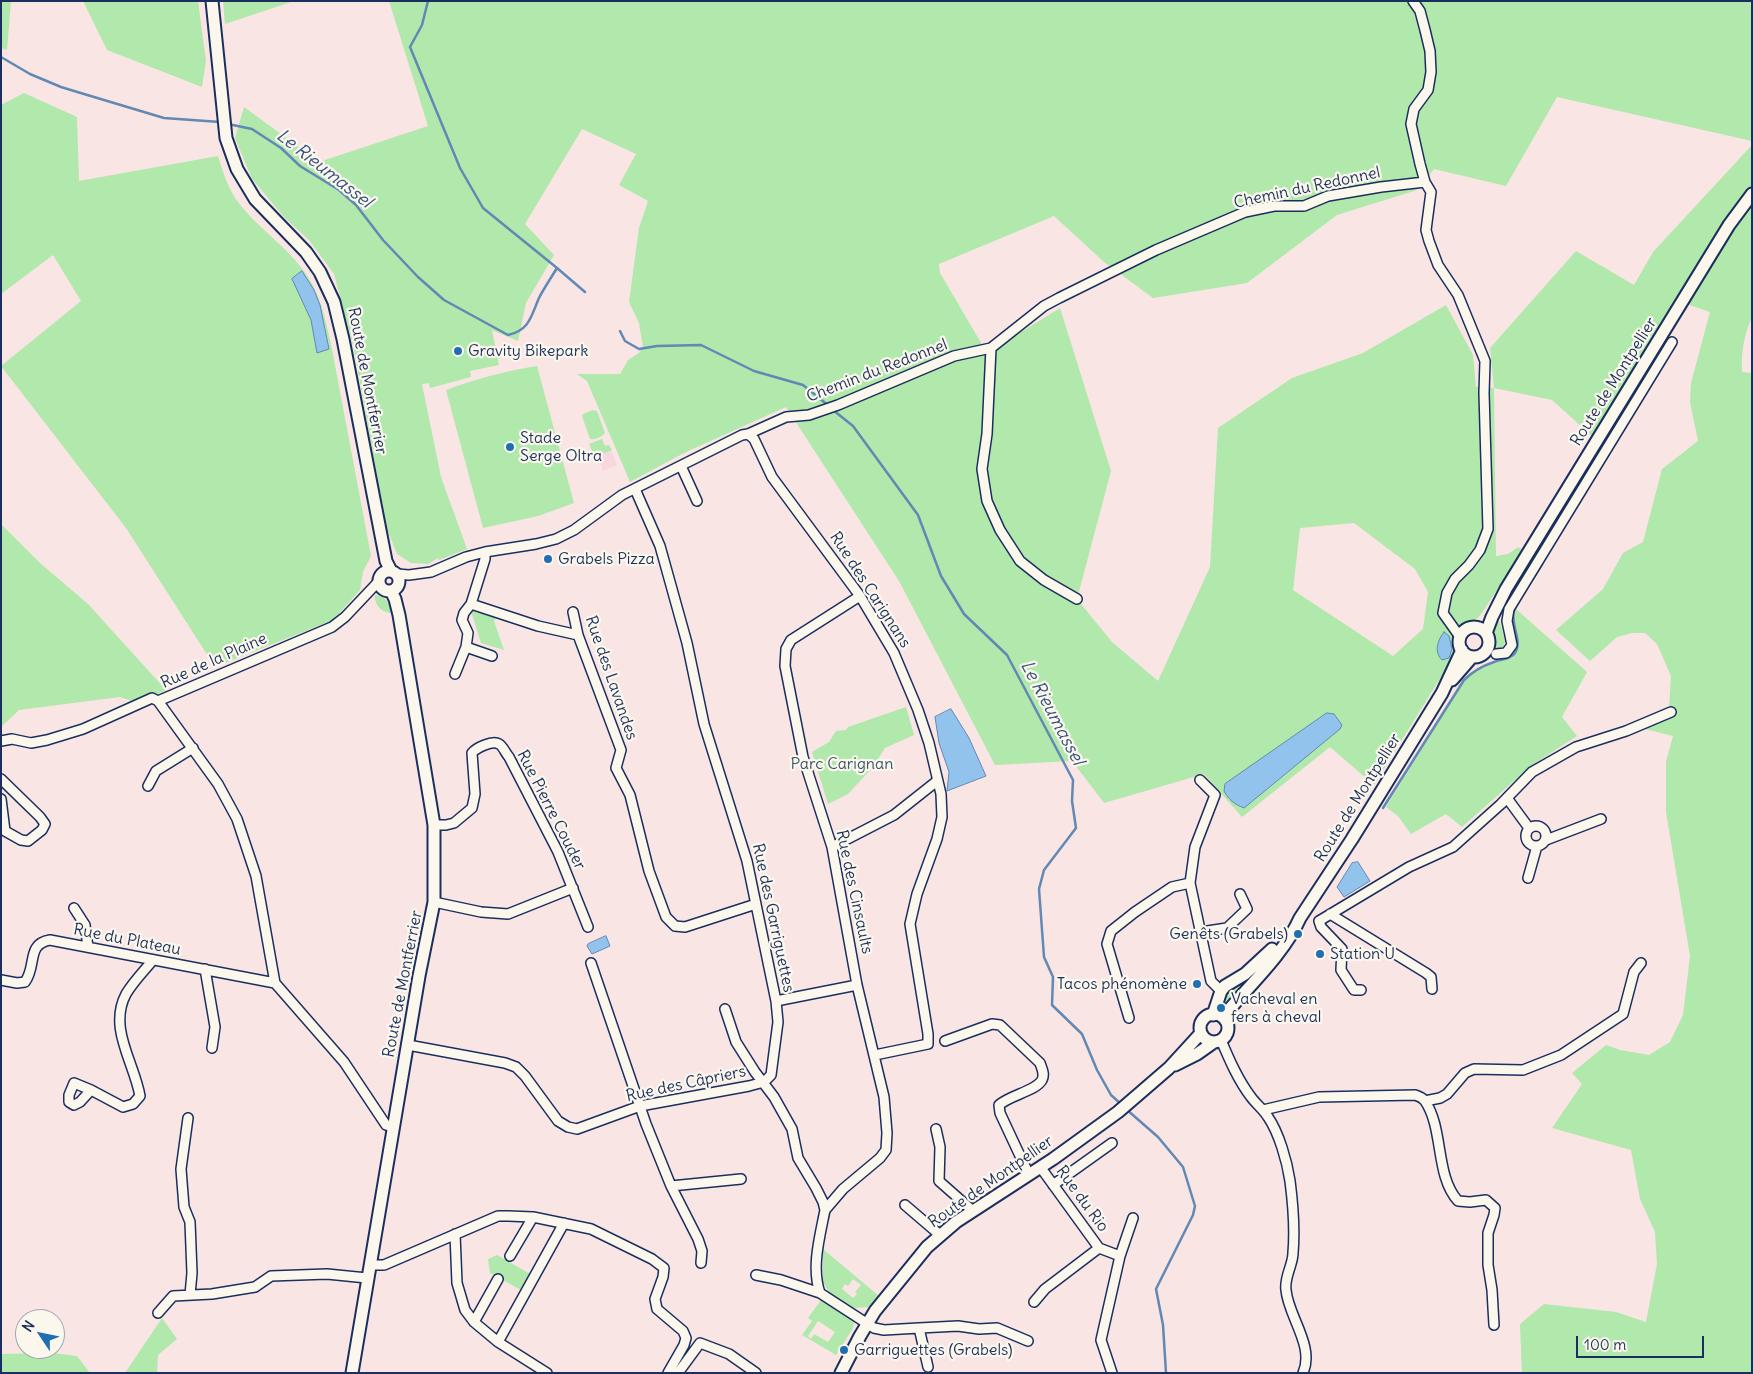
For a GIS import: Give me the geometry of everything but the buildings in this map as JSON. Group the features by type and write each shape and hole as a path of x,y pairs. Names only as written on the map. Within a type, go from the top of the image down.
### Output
{"street":[{"name":"Route de Montferrier","path":"212,1 226,138 237,169 255,199 306,252 320,272 334,302 414,702 434,825 434,902 419,976 352,1373"},
{"path":"1413,1 1420,11 1430,51 1431,72 1428,90 1414,109 1411,124 1426,182 1431,192 1426,230 1438,264 1458,295 1485,361 1484,393 1488,529 1480,550 1455,579 1447,593 1443,613 1453,627 1467,632 1481,629 1486,633"},
{"name":"Chemin du Redonnel","path":"390,581 431,572 485,552 556,539 574,530 622,495 742,435 786,417 808,415 825,409 954,356 991,348 1044,306 1156,250 1245,212 1274,206 1304,206 1328,196 1426,182"},
{"name":"Route de Montpellier","path":"1442,693 1472,657 1481,656 1488,649 1489,641 1486,633 1506,589 1730,225 1752,194"},
{"path":"1496,654 1506,653 1510,650 1512,640 1507,621 1509,609 1672,342"},
{"path":"991,348 987,434 982,469 987,501 1000,530 1020,562 1044,580 1077,599"},
{"name":"Rue des Carignans","path":"748,434 754,439 772,477 860,596 894,653 906,679 929,743 941,794 940,824 937,839 916,894 910,924 928,1044 875,1055"},
{"path":"681,466 696,501"},
{"name":"Rue des Garriguettes","path":"635,489 660,546 688,643 704,724 747,861 776,1001 778,1022 771,1075 764,1082"},
{"path":"455,674 466,647 468,633 462,620 464,613 471,604 485,559 485,552"},
{"name":"Rue de la Plaine","path":"1,741 12,739 31,743 47,740 83,729 152,698 158,701 332,626 345,617 361,598 390,581"},
{"name":"Route de Montpellier","path":"1467,632 1506,589"},
{"name":"Rue des Cinsaults","path":"860,596 791,640 786,649 785,666 803,757 832,847 857,985 875,1055"},
{"path":"471,604 538,626 566,634 578,635"},
{"name":"Rue des Lavandes","path":"573,612 578,635 621,750 616,768 630,795 649,871 666,917 675,926 685,926 756,904"},
{"path":"1467,632 1460,644 1466,655 1472,657"},
{"path":"466,647 492,656"},
{"name":"Route de Montpellier","path":"1226,1021 1227,1012 1288,939 1352,839 1442,693 1462,650"},
{"path":"158,701 218,784 237,818 256,876 275,983 344,1062 386,1125 393,1127"},
{"path":"1302,916 1319,921 1409,867 1453,847 1508,798 1532,772 1576,747 1626,731 1671,712"},
{"name":"Rue Pierre Couder","path":"434,825 454,823 472,808 475,794 472,753 475,749 497,743 500,744 509,757 558,852 588,927"},
{"path":"148,786 156,771 193,748"},
{"path":"1,779 40,817 44,824 42,830 28,841 21,840 5,831 1,800"},
{"path":"1200,780 1215,795 1195,847 1190,883 1211,980 1221,991 1213,1014"},
{"path":"832,847 894,815 937,781"},
{"path":"1508,798 1529,828"},
{"path":"1546,840 1546,833 1542,827 1529,828 1526,834 1527,840 1531,845 1537,846 1546,840 1601,819"},
{"path":"1528,878 1537,846"},
{"path":"1129,1018 1107,944 1111,931 1172,887 1190,883"},
{"path":"434,902 481,912 508,914 573,888"},
{"path":"1201,932 1227,928 1247,909 1240,894"},
{"path":"74,908 85,925 88,947"},
{"path":"1330,914 1426,973 1431,977 1432,989"},
{"name":"Route de Montpellier","path":"1221,991 1225,986 1262,960 1302,916"},
{"path":"1319,921 1321,927 1342,949 1341,970 1354,990 1361,990"},
{"name":"Rue du Plateau","path":"1,980 17,983 25,982 30,976 33,953 37,946 42,942 50,940 275,983"},
{"path":"91,1090 123,1107 133,1104 140,1096 137,1081 120,1033 119,1011 127,993 153,960"},
{"path":"591,963 640,1106 671,1186 698,1239 702,1251 701,1263"},
{"path":"1263,1110 1319,1097 1415,1095 1425,1100 1440,1098 1447,1094 1465,1073 1474,1069 1523,1070 1561,1055 1623,1014 1634,972 1641,963"},
{"path":"205,970 214,1026 212,1048"},
{"path":"1240,977 1248,988"},
{"path":"776,1001 857,985"},
{"path":"725,1009 736,1042 774,1097 792,1130 798,1158 823,1202 825,1210 816,1268 820,1293"},
{"path":"1209,1015 1220,1016 1226,1021 1227,1029 1224,1037 1217,1041 1206,1039 1201,1033 1200,1024 1209,1015"},
{"path":"945,1041 992,1024 1000,1025 1040,1064 1044,1072 1042,1080 1034,1086 1006,1098 999,1105 1000,1113 1029,1175"},
{"name":"Route de Montpellier","path":"841,1373 867,1324 913,1264 940,1235 972,1211 1040,1168 1118,1112 1169,1068 1201,1033"},
{"path":"1217,1041 1242,1084 1272,1124 1286,1161 1290,1180 1294,1255 1286,1282 1286,1291 1307,1363 1303,1373"},
{"name":"Route de Montpellier","path":"1169,1068 1217,1041"},
{"name":"Rue des Câpriers","path":"408,1045 505,1063 516,1067 525,1076 558,1121 568,1127 577,1129 640,1106 764,1082"},
{"path":"825,1210 856,1176 876,1162 886,1150 888,1134 884,1097 875,1055"},
{"path":"1425,1100 1437,1133 1446,1180 1454,1196 1458,1200 1470,1202 1486,1200 1495,1208 1488,1233 1488,1265 1494,1325"},
{"path":"188,1118 181,1169 184,1207 190,1222 192,1273 190,1295"},
{"path":"936,1129 940,1147 939,1180 972,1211"},
{"path":"1053,1185 1112,1143"},
{"name":"Rue du Rio","path":"1040,1168 1099,1248 1120,1256"},
{"path":"671,1186 741,1179"},
{"path":"905,1205 940,1235"},
{"path":"370,1265 384,1264 498,1216 533,1217 591,1229 652,1259 664,1268 663,1277 655,1299 657,1309 683,1331 686,1338 668,1373"},
{"path":"510,1256 533,1217"},
{"name":"Rue du Rio","path":"1112,1373 1101,1340 1120,1256 1133,1218"},
{"path":"498,1342 564,1222"},
{"path":"455,1234 457,1283 465,1310 474,1322 498,1342 548,1373"},
{"path":"443,1240 451,1246 455,1256"},
{"name":"Rue du Rio","path":"1034,1302 1046,1289 1099,1248"},
{"path":"158,1313 173,1296 212,1294 255,1287 272,1276 327,1274 367,1278"},
{"path":"756,1275 781,1280 820,1293 878,1330 958,1326 979,1329 997,1328 1028,1341"},
{"path":"474,1322 498,1279"},
{"path":"919,1328 928,1366"},
{"path":"678,1373 700,1343 729,1354 756,1373"}],"shaded area":[{"path":"602,439 605,446 609,445 617,465 603,471 598,456 595,457 589,444"}],"green space":[{"path":"1,1 11,1 7,50 1,48"},
{"path":"83,1 198,1 206,61 202,87 107,50"},
{"path":"223,1 294,1 225,24"},
{"path":"389,1 1752,1 1752,141 1557,97 1506,186 1434,169 1417,190 1337,215 1247,283 1153,298 1104,262 1054,216 939,264 940,273 987,353 1060,308 1111,471 1077,599 1112,642 1158,681 1210,567 1218,428 1292,378 1363,353 1446,305 1473,355 1476,387 1494,388 1496,556 1508,554 1518,547 1524,550 1479,617 1470,623 1461,625 1455,637 1457,651 1374,785 1330,747 1242,817 1204,774 1104,803 1072,761 995,765 899,581 786,407 684,453 630,482 587,381 577,374 620,374 628,360 639,353 643,347 639,323 629,302 639,228 648,201 619,185 636,154 582,129 525,224 554,255 526,303 518,341 492,330 499,365 470,371 471,377 430,388 429,383 422,384 441,477 467,549 439,560 438,558 428,564 411,563 397,554 387,529 353,345 334,274 309,240 284,217 252,179 235,138 244,107 319,162 428,126","holes":["1354,523 1415,569 1428,592 1423,629 1393,656 1293,590 1300,528"]},
{"path":"24,93 77,117 79,181 218,156 234,197 256,222 286,250 311,282 321,304 331,344 371,556 363,572 360,590 333,620 215,667 126,528 1,366 81,301 53,255 1,294 1,105"},
{"path":"1752,145 1752,317 1745,337 1742,372 1752,373 1752,1373 1522,1373 1520,1324 1544,1304 1616,1312 1646,1322 1657,1264 1655,1232 1640,1199 1631,1150 1552,1128 1582,1084 1572,1073 1606,1045 1620,1050 1649,1055 1670,1042 1683,1015 1690,956 1666,812 1666,762 1673,736 1645,729 1644,719 1669,708 1671,676 1657,644 1645,633 1632,633 1617,637 1590,661 1556,630 1603,589 1623,553 1643,542 1662,469 1698,441 1690,402 1691,383 1710,312 1675,300 1593,437 1552,400 1494,388 1490,348 1576,251 1634,285 1653,252"},
{"name":"Stade Serge Oltra","path":"537,366 574,503 538,516 483,528 446,390 468,382"},
{"path":"593,410 597,411 605,433 596,439 590,439 582,416"},
{"path":"602,439 605,446 609,445 612,450 595,457 589,444"},
{"path":"1,524 40,563 88,604 166,690 138,703 120,697 19,710 1,727"},
{"path":"375,595 385,598 392,613 385,612 379,608"},
{"path":"1516,609 1587,672 1562,717 1577,736 1532,765 1462,827 1446,814 1411,834 1398,816 1386,807 1464,681 1472,673 1496,662 1511,658 1518,649 1513,620"},
{"path":"471,611 496,618 494,621 504,650 481,643"},
{"path":"1494,620 1500,622 1505,641 1503,648 1496,648 1492,638"},
{"name":"Parc Carignan","path":"906,707 914,735 885,748 873,767 848,794 828,804 812,752 829,742 836,731 846,730 848,727"},
{"path":"1239,984 1242,989 1222,1015 1217,1012 1226,990"},
{"path":"823,1249 879,1296 870,1307 853,1308 829,1292 823,1283","holes":["853,1279 861,1285 853,1298 842,1289 845,1284 848,1286"]},
{"path":"497,1255 530,1274 521,1290 490,1273 488,1259"},
{"path":"821,1300 851,1319 854,1323 853,1328 836,1355 802,1335 812,1321 808,1318","holes":["818,1321 835,1332 828,1342 814,1334 811,1339 808,1336"]},
{"path":"162,1318 177,1339 158,1355 157,1373 125,1373"},
{"path":"1,1354 15,1354 15,1359 65,1359 65,1354 77,1356 90,1373 1,1373"}],"water":[{"path":"302,271 314,290 320,305 329,349 317,353 311,320 292,279"},
{"path":"1444,632 1449,636 1452,649 1449,658 1442,660 1438,654 1437,646"},
{"path":"951,709 969,738 986,776 947,791 949,772 939,743 935,717"},
{"path":"1327,713 1334,714 1342,725 1340,729 1244,808 1230,799 1224,791 1225,784"},
{"path":"1358,862 1370,881 1344,897 1337,887 1352,863"},
{"path":"606,936 610,946 592,954 587,946 588,944"}],"waterway":[{"path":"428,1 422,25 410,47 460,168 483,208 557,268"},
{"name":"Le Rieumassel","path":"1,57 30,74 61,87 164,118 220,122"},
{"name":"Le Rieumassel","path":"228,124 252,129 281,148 300,166 339,190 356,205 383,240 418,277 444,300 508,335 521,330 529,321 541,294 557,268 585,292"},
{"name":"Le Rieumassel","path":"620,331 625,341 639,349 657,346 701,345 754,371 803,385 829,406"},
{"name":"Le Rieumassel","path":"833,410 853,426 918,515 941,576 964,614 1007,655 1073,780 1072,801 1076,828 1044,870 1039,889 1044,957 1053,977 1052,1005 1082,1034 1097,1070 1111,1095 1122,1105"},
{"path":"1383,808 1464,680 1481,667 1508,658 1515,653 1518,643 1513,616 1514,611 1542,564"},
{"name":"Le Rieumassel","path":"1126,1109 1158,1137 1183,1167 1195,1206 1193,1215 1156,1289 1163,1325 1166,1373"}],"place":[{"name":"Gravity Bikepark","path":"458,351"},
{"name":"Stade Serge Oltra","path":"510,447"},
{"name":"Grabels Pizza","path":"548,559"},
{"name":"Genêts (Grabels)","path":"1298,934"},
{"name":"Station U","path":"1320,954"},
{"name":"Tacos phénomène","path":"1197,984"},
{"name":"Vacheval en fers à cheval","path":"1221,1008"},
{"name":"Garriguettes (Grabels)","path":"844,1350"}]}
